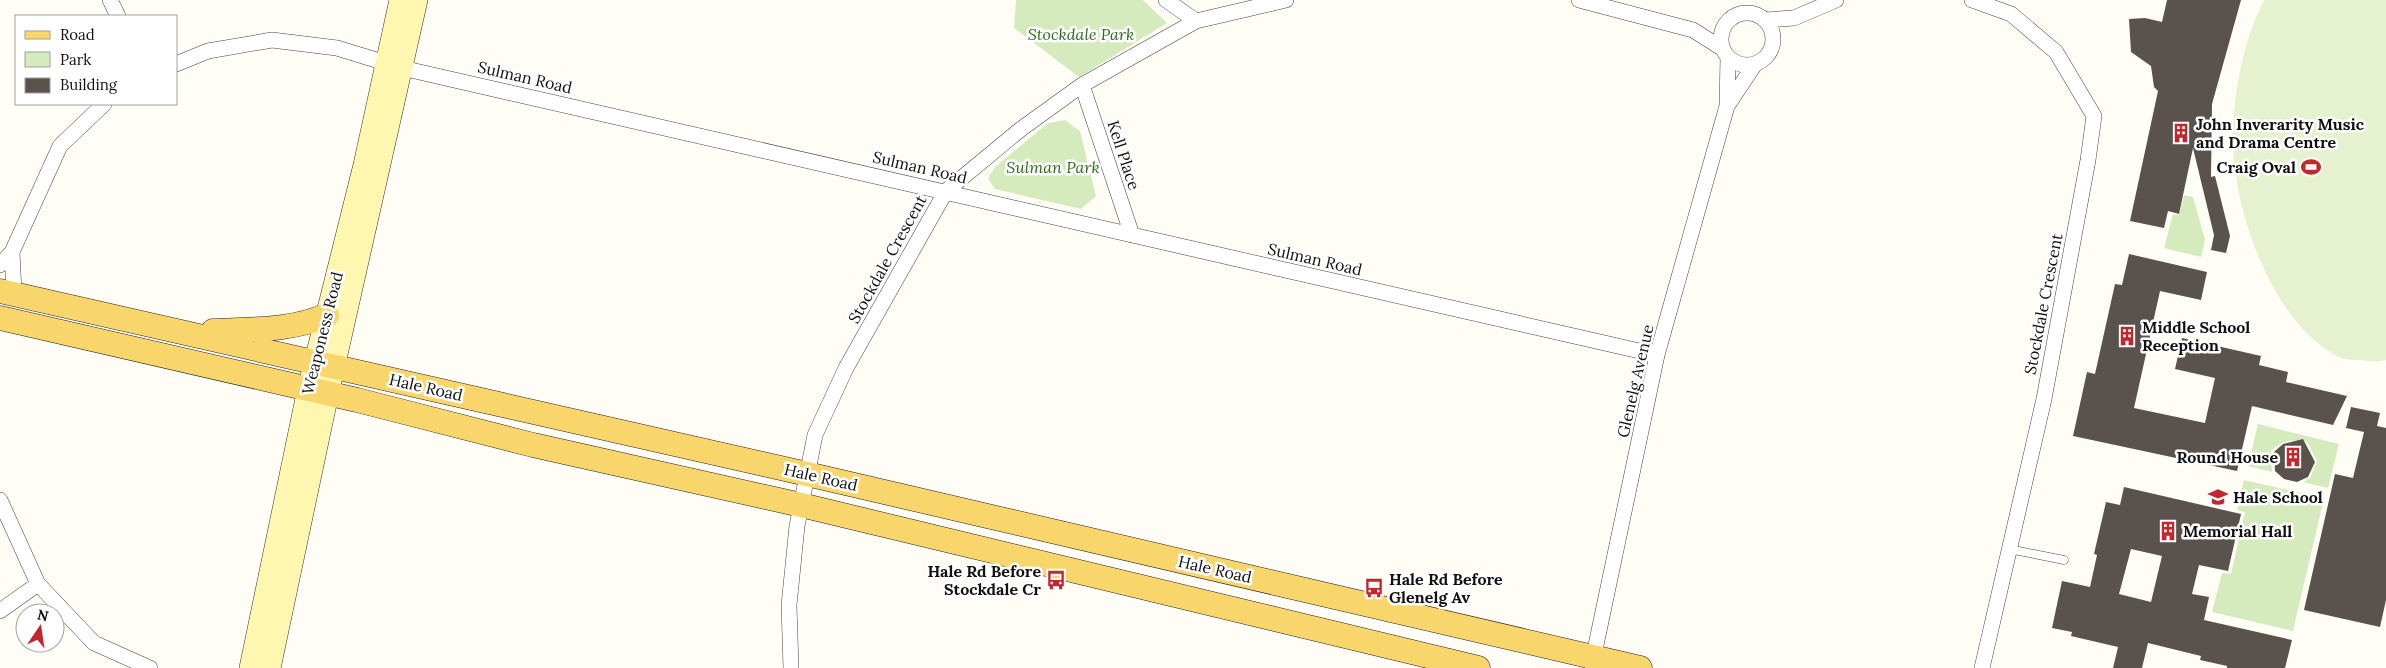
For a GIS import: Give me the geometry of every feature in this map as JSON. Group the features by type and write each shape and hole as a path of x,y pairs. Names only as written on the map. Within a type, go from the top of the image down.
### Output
{"main road":[{"name":"Weaponess Road","path":"250,668 325,364 394,65 400,0"},
{"name":"Weaponess Road","path":"325,364 327,315 394,65 417,0"},
{"name":"Hale Road","path":"8,293 807,474 1593,663 1640,668"},
{"path":"35,326 41,300"},
{"path":"110,316 201,332 294,326 327,315"},
{"name":"Hale Road","path":"0,318 318,391 533,445 801,505 1478,668"},
{"name":"Weaponess Road","path":"270,668 318,391"}],"street":[{"path":"110,0 118,15"},
{"path":"1166,0 1196,21"},
{"name":"Stockdale Crescent","path":"792,668 789,605 801,505 815,435 846,368 946,191 1021,129 1082,85 1196,21 1286,0"},
{"path":"1579,0 1693,30 1724,28 1726,23 1737,14 1743,0"},
{"path":"1757,0 1764,19 1771,28 1773,44"},
{"path":"1737,14 1747,12 1764,19 1794,18 1836,0"},
{"name":"Stockdale Crescent","path":"1980,1 2011,14 2056,52 2094,116 2088,160 2044,399 1982,668"},
{"path":"1773,44 1794,18"},
{"name":"Glenelg Avenue","path":"1593,663 1657,355 1727,106 1726,53 1721,37 1724,28"},
{"path":"1693,30 1738,63 1755,64"},
{"name":"Sulman Road","path":"178,63 208,51 272,40 337,48 394,65 1657,355"},
{"name":"Glenelg Avenue","path":"1727,106 1755,64 1768,54 1773,44"},
{"name":"Kell Place","path":"1082,85 1132,235"},
{"path":"0,265 12,252 60,146 103,105"},
{"path":"8,293 12,252"},
{"path":"0,500 38,584 94,643 150,668"},
{"path":"0,611 38,584"}],"lane":[{"path":"2009,549 2064,560"}],"green space":[{"name":"Stockdale Park","path":"1016,0 1143,0 1167,23 1079,77 1014,28"},
{"name":"Craig Oval","path":"2264,0 2386,0 2386,360 2373,362 2343,359 2317,342 2295,320 2276,293 2248,229 2239,196 2234,164 2235,101 2245,49"},
{"name":"Sulman Park","path":"1065,120 1080,131 1096,196 1081,209 995,189 988,179 995,167 1048,123"},
{"path":"2184,195 2193,197 2205,240 2201,257 2164,248 2173,214 2179,215"},
{"path":"2258,424 2339,444 2328,488 2303,482 2310,478 2317,461 2307,442 2288,441 2271,451 2272,472 2248,466"},
{"path":"2244,480 2324,498 2293,631 2212,612 2222,573 2231,574 2245,512 2237,510"}],"building":[{"name":"John Inverarity Music and Drama Centre","path":"2167,0 2241,0 2212,104 2211,177 2215,176 2230,236 2226,253 2211,250 2214,235 2193,148 2179,214 2168,211 2164,228 2130,221 2158,91 2154,87 2151,66 2131,52 2129,19 2145,18 2162,22"},
{"name":"Middle School Reception","path":"2129,254 2207,272 2201,300 2160,291 2134,408 2205,423 2215,378 2175,369 2182,338 2261,356 2259,365 2288,372 2286,382 2347,396 2333,425 2252,406 2237,471 2073,436 2087,372 2095,374 2115,284 2122,285"},
{"path":"2351,407 2380,413 2377,426 2386,428 2386,600 2380,627 2304,610 2335,474 2353,478 2364,432 2346,428"},
{"name":"Round House","path":"2303,439 2315,462 2308,477 2297,482 2284,479 2275,471 2274,452 2283,444"},
{"path":"2124,487 2241,514 2228,571 2199,565 2192,594 2209,597 2204,620 2292,640 2285,668 2227,668 2227,666 2200,660 2201,656 2148,643 2142,668 2113,668 2118,647 2071,636 2072,632 2052,628 2062,581 2090,587 2097,555 2094,554 2106,502 2120,505","holes":["2131,549 2162,556 2151,602 2119,594"]}],"place":[{"name":"John Inverarity Music and Drama Centre","path":"2181,133"},
{"name":"Craig Oval","path":"2311,167"},
{"name":"Middle School Reception","path":"2127,336"},
{"name":"Round House","path":"2293,457"},
{"name":"Hale School","path":"2218,497"},
{"name":"Memorial Hall","path":"2168,531"},
{"name":"Hale Rd Before Stockdale Cr","path":"1056,580"},
{"name":"Hale Rd Before Glenelg Av","path":"1374,588"}]}
